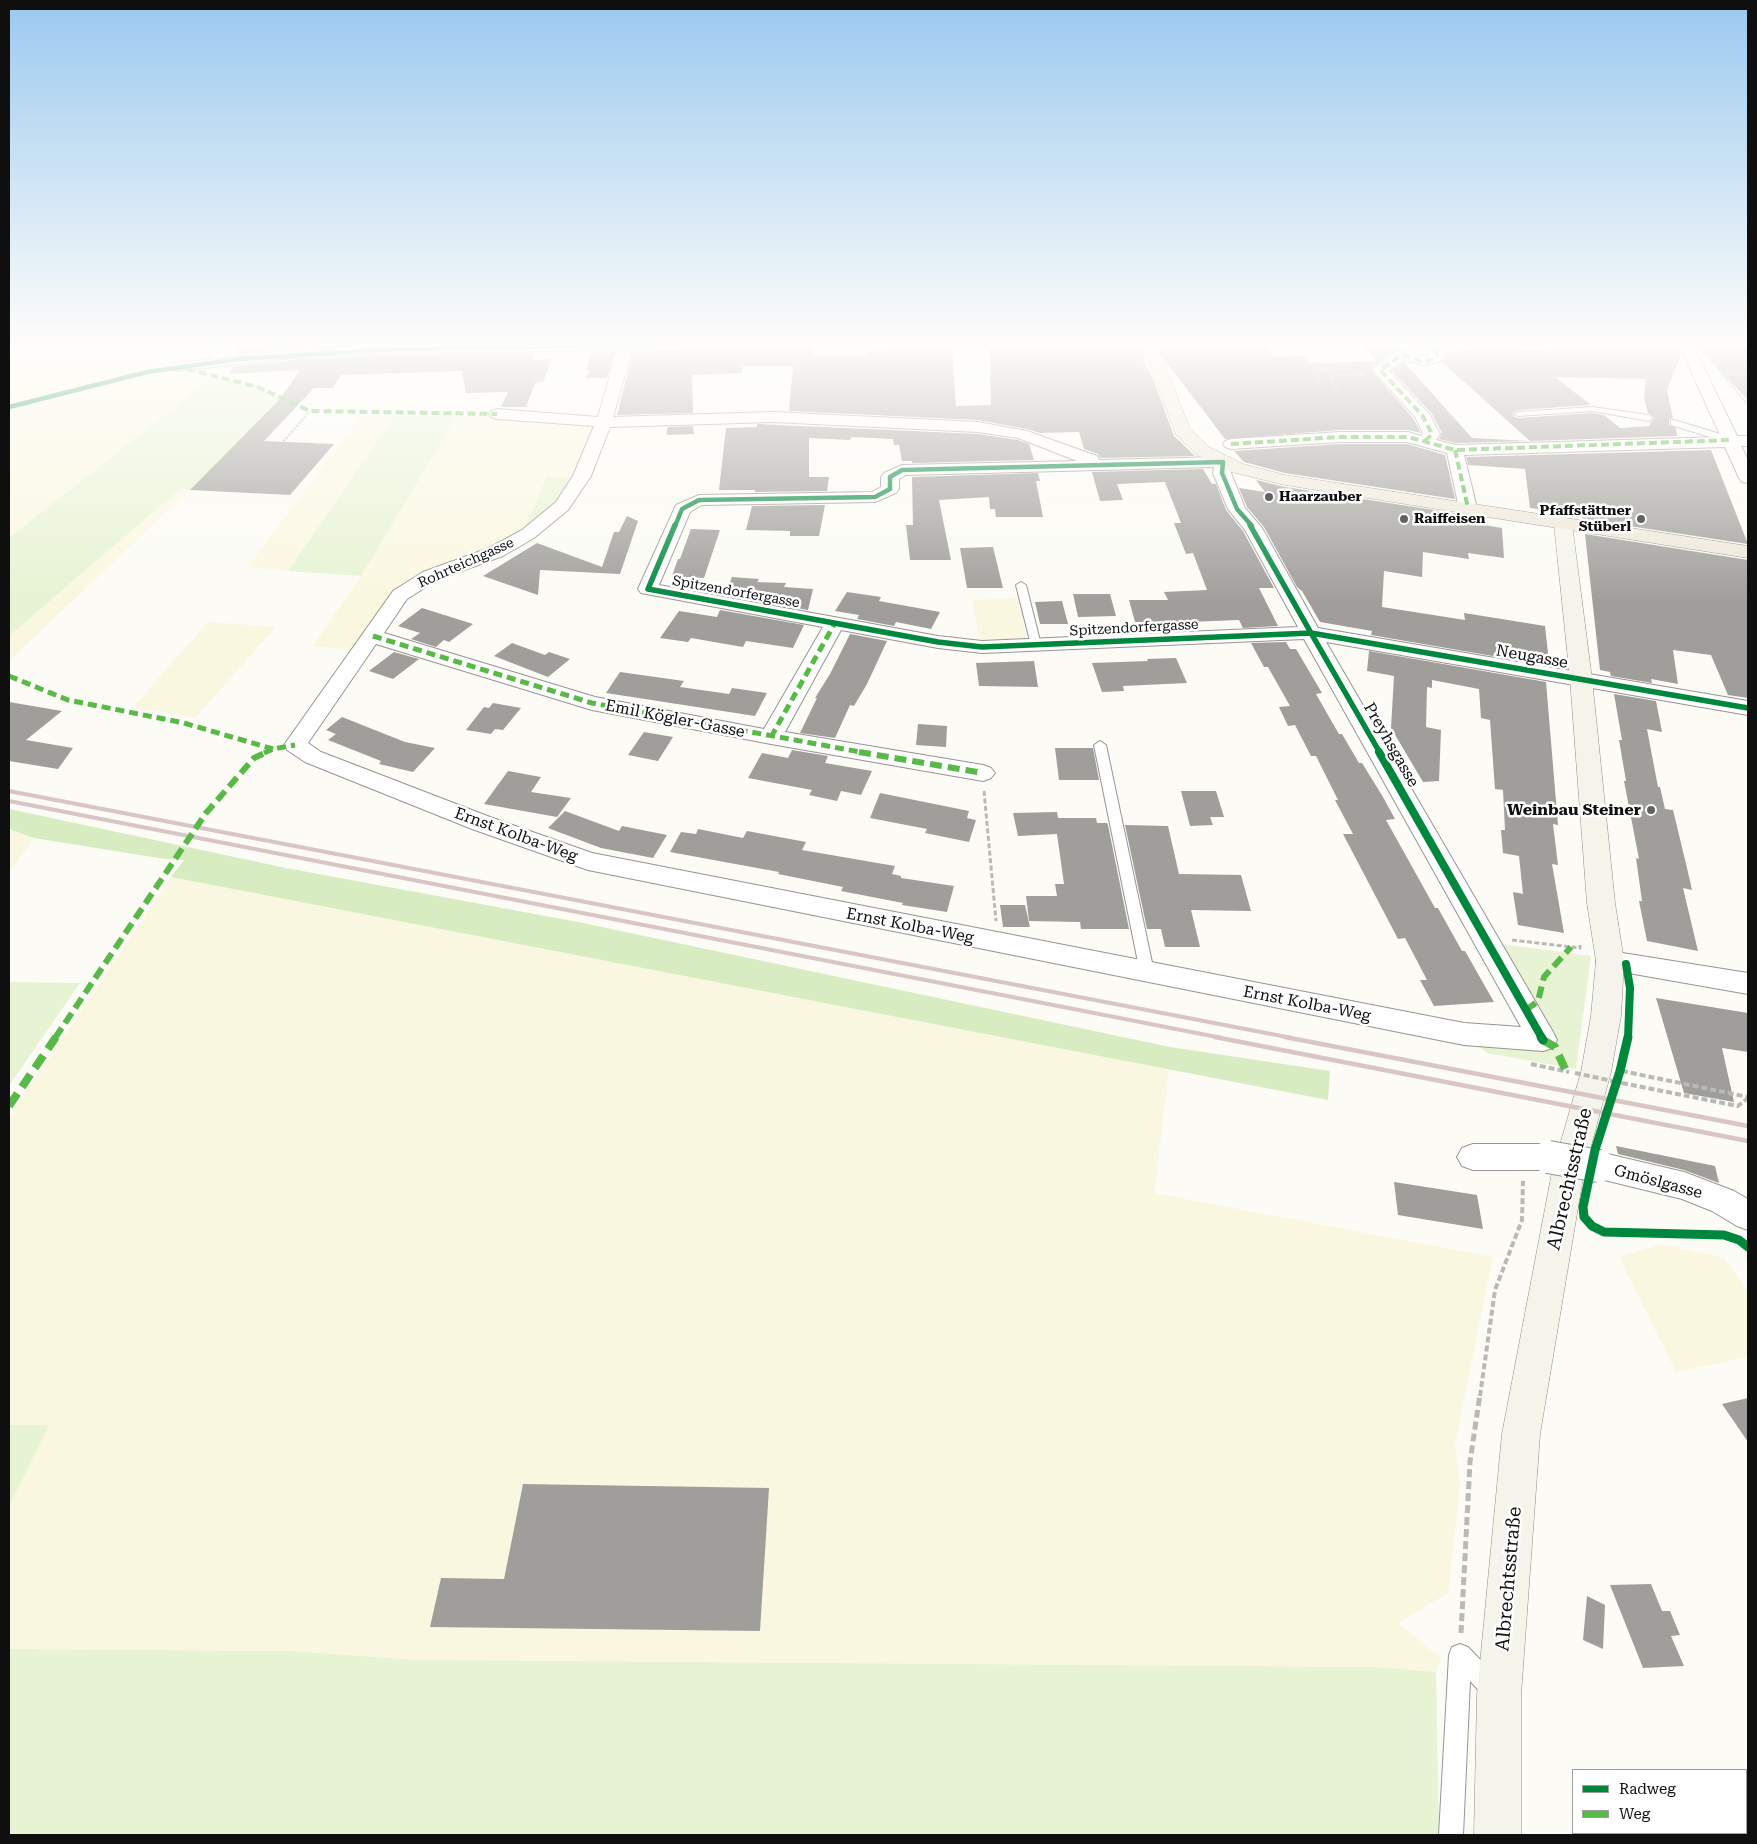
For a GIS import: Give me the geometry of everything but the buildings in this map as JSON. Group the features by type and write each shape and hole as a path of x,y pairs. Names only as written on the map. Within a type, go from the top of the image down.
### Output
{"main road":[{"path":"1182,431 1203,451 1223,462 1257,474 1285,480 1748,552"}],"street":[{"name":"Rohrteichgasse","path":"295,745 400,596 430,576 496,552 528,534 562,506 582,476 600,431"},
{"path":"1003,431 1021,434 1070,459"},
{"path":"1425,441 1432,434 1431,431"},
{"path":"1726,431 1748,478"},
{"path":"1231,444 1340,437 1408,437 1455,450 1748,440"},
{"path":"1455,450 1468,508"},
{"name":"Spitzendorfergasse","path":"1223,462 1106,464 1070,459 902,470 890,478 890,489 875,497 699,500 682,509 648,589 938,642 974,646 1311,633"},
{"name":"Preyhsgasse","path":"1223,462 1222,473 1237,509 1253,528 1544,1040"},
{"name":"Albrechtsstraße","path":"1497,1835 1499,1695 1520,1434 1568,1172 1596,1072 1606,1016 1595,950 1601,903 1580,679 1562,524"},
{"path":"771,737 835,623"},
{"name":"Neugasse","path":"1311,633 1748,708"},
{"name":"Emil Kögler-Gasse","path":"373,636 592,703 771,737 983,772"},
{"name":"Ernst Kolba-Weg","path":"295,745 313,757 481,823 588,861 998,944 1464,1034 1544,1040"},
{"path":"1595,950 1748,984"},
{"name":"Gmöslgasse","path":"1474,1157 1535,1156 1599,1166 1684,1186 1722,1201 1748,1216"}],"lane":[{"path":"1701,431 1730,440"},
{"path":"1021,585 1036,645"},
{"path":"1100,745 1147,972"},
{"path":"1460,1655 1499,1695"},
{"path":"1451,1835 1460,1655"}],"path":[{"path":"283,442 293,431"},
{"path":"983,772 998,944"},
{"path":"1484,937 1595,950"},
{"path":"1614,1088 1622,1062"},
{"path":"1575,1073 1738,1106 1748,1098 1620,1071"},
{"path":"1460,1655 1470,1462 1495,1290 1522,1220 1535,1156"}],"shaded area":[{"path":"9,431 144,431 9,538"},
{"path":"349,431 385,431 288,571 248,567"},
{"path":"448,431 592,431 575,478 522,533 481,553 407,582 352,650 313,646 361,576"},
{"path":"181,488 190,490 9,661 9,636"},
{"path":"1019,598 1027,638 980,641 972,600"},
{"path":"208,622 276,627 195,718 133,707"},
{"path":"9,829 34,838 9,873"},
{"path":"171,877 1169,1069 1154,1193 1493,1257 1455,1445 1460,1485 1448,1593 1398,1623 1441,1658 1436,1672 1374,1667 418,1660 290,1651 9,1649 9,1506 48,1425 9,1425 9,1117"},
{"path":"1662,1244 1724,1258 1748,1291 1748,1357 1676,1372 1619,1257"}],"green space":[{"path":"144,431 249,431 190,490 181,488 9,636 9,538"},
{"path":"385,431 448,431 361,576 288,571"},
{"path":"547,477 575,478 568,493 522,533"},
{"path":"9,809 286,868 578,922 1170,1047 1330,1071 1328,1100 171,877 184,860 165,859 34,838 9,829"},
{"path":"1501,944 1591,956 1576,1069 1487,1053 1479,1047 1479,1044 1559,1049"},
{"path":"9,982 80,983 9,1086"},
{"path":"9,1425 49,1425 9,1506"},
{"path":"9,1649 290,1651 418,1660 1374,1667 1436,1672 1439,1835 9,1835"},
{"path":"1646,1834 1747,1835 1646,1835"}],"railway":[{"path":"9,791 1292,1038"},
{"path":"9,801 1222,1038"},
{"path":"1215,1037 1748,1141"},
{"path":"1285,1037 1748,1126"}],"marked path":[{"path":"1425,441 1432,434 1430,431"},
{"path":"1231,444 1340,437 1408,437 1455,450 1730,440"},
{"path":"1455,450 1468,508"},
{"path":"771,737 835,623"},
{"path":"373,636 592,703 771,737 983,773"},
{"path":"9,676 68,700 184,723 273,749"},
{"path":"9,1106 206,813 254,758 273,749 295,745"},
{"path":"1526,1010 1538,1001 1544,977 1571,947"},
{"path":"1543,1040 1555,1047 1566,1071"}],"cycle path":[{"path":"1543,1040 1311,633 1253,528 1237,509 1222,473 1223,462 902,470 890,477 890,489 875,497 699,500 682,509 648,589 938,642 982,647 1311,633 1748,708"},
{"path":"1626,964 1630,988 1628,1036 1620,1071 1595,1150 1583,1207 1584,1217 1592,1226 1604,1232 1724,1235 1739,1240 1748,1247"}],"place":[{"name":"Haarzauber","path":"1269,497"},
{"name":"Raiffeisen","path":"1404,519"},
{"name":"Pfaffstättner Stüberl","path":"1641,519"},
{"name":"Weinbau Steiner","path":"1651,810"}]}
